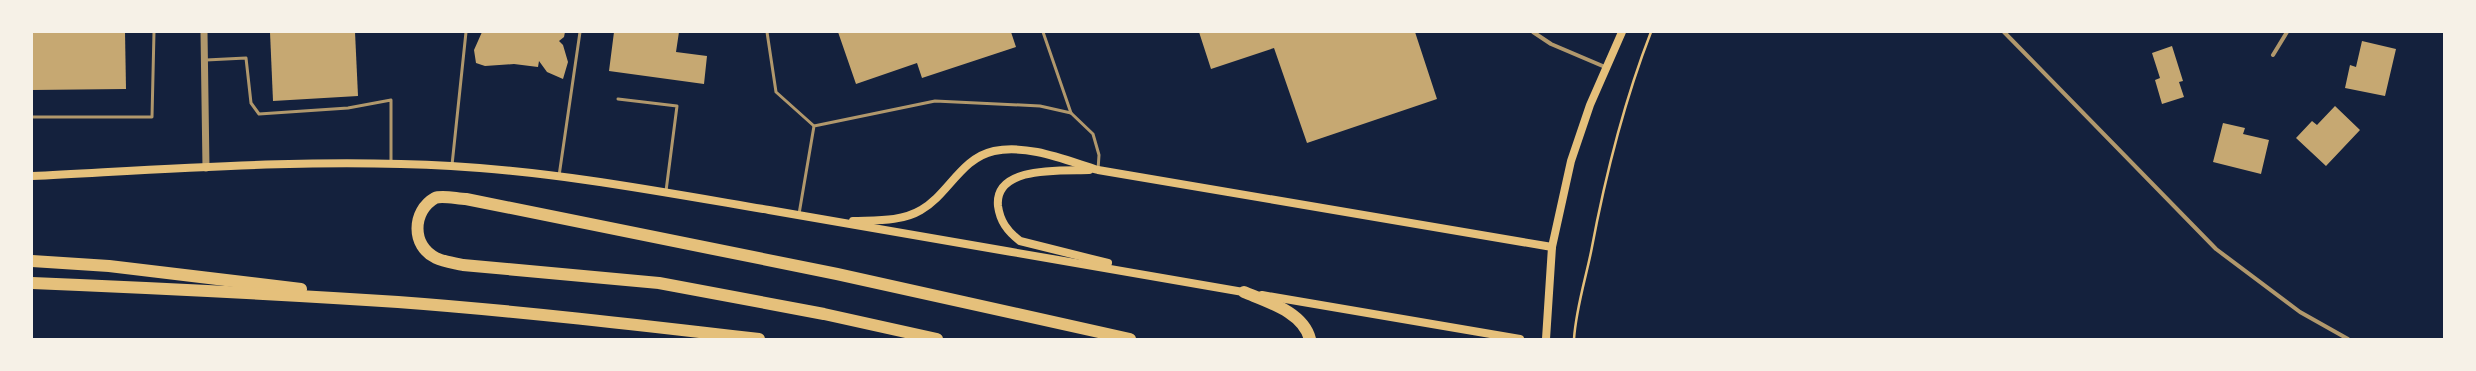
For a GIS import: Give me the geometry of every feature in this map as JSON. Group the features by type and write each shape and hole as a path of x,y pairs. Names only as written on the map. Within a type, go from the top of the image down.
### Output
{"highway":[{"path":"937,339 817,313 659,283 463,265 435,258 421,243 416,227 422,207 437,197 466,199 837,274 1130,339"},
{"path":"32,261 109,266 400,302 621,323 759,339"},
{"path":"32,283 182,289 400,302"},
{"path":"1244,292 1299,319 1308,331 1310,339"}],"main road":[{"path":"1546,339 1552,247 1571,161 1605,68 1622,32"},
{"path":"838,222 900,218 911,215 931,204 972,162 993,151 1010,150 1035,152 1098,170 1552,247"},
{"path":"32,176 206,168 392,163 452,166 559,176 799,215 1520,339"},
{"path":"1098,170 1021,175 1008,181 1000,191 998,202 1003,224 1010,233 1020,241 1165,278"}],"street":[{"path":"204,32 206,168"},
{"path":"1533,32 1551,44 1605,68"},
{"path":"2004,32 2216,249 2300,312 2348,339"},
{"path":"2273,55 2287,32"}],"lane":[{"path":"32,117 152,117 154,32"},
{"path":"452,166 466,32"},
{"path":"559,176 580,32"},
{"path":"767,32 776,92 814,126"},
{"path":"1043,32 1070,113 1093,134 1099,156 1098,170"},
{"path":"204,60 246,58 251,103 259,114 348,108 391,100 392,163"},
{"path":"618,99 677,106 665,193"},
{"path":"814,126 935,101 1040,106 1070,113"},
{"path":"799,215 814,126"}],"path":[{"path":"1574,339 1578,307 1604,183 1621,120 1651,32"}],"building":[{"path":"32,32 125,32 126,89 32,90"},
{"path":"270,32 355,32 358,96 273,101"},
{"path":"482,32 565,32 564,37 559,41 563,45 568,62 563,79 547,72 539,61 538,67 514,64 485,66 476,63 474,50"},
{"path":"614,32 679,32 676,52 707,56 704,84 609,71"},
{"path":"838,32 1011,32 1016,47 922,78 917,63 856,84"},
{"path":"1199,32 1415,32 1437,99 1307,143 1274,48 1211,69"},
{"path":"2362,41 2396,49 2385,96 2345,88 2350,65 2356,67"},
{"path":"2172,46 2183,81 2179,82 2184,97 2162,104 2155,80 2160,78 2152,53"},
{"path":"2335,106 2360,130 2326,166 2296,138 2312,121 2317,125"},
{"path":"2223,123 2245,128 2243,134 2269,140 2261,174 2213,162"}]}
